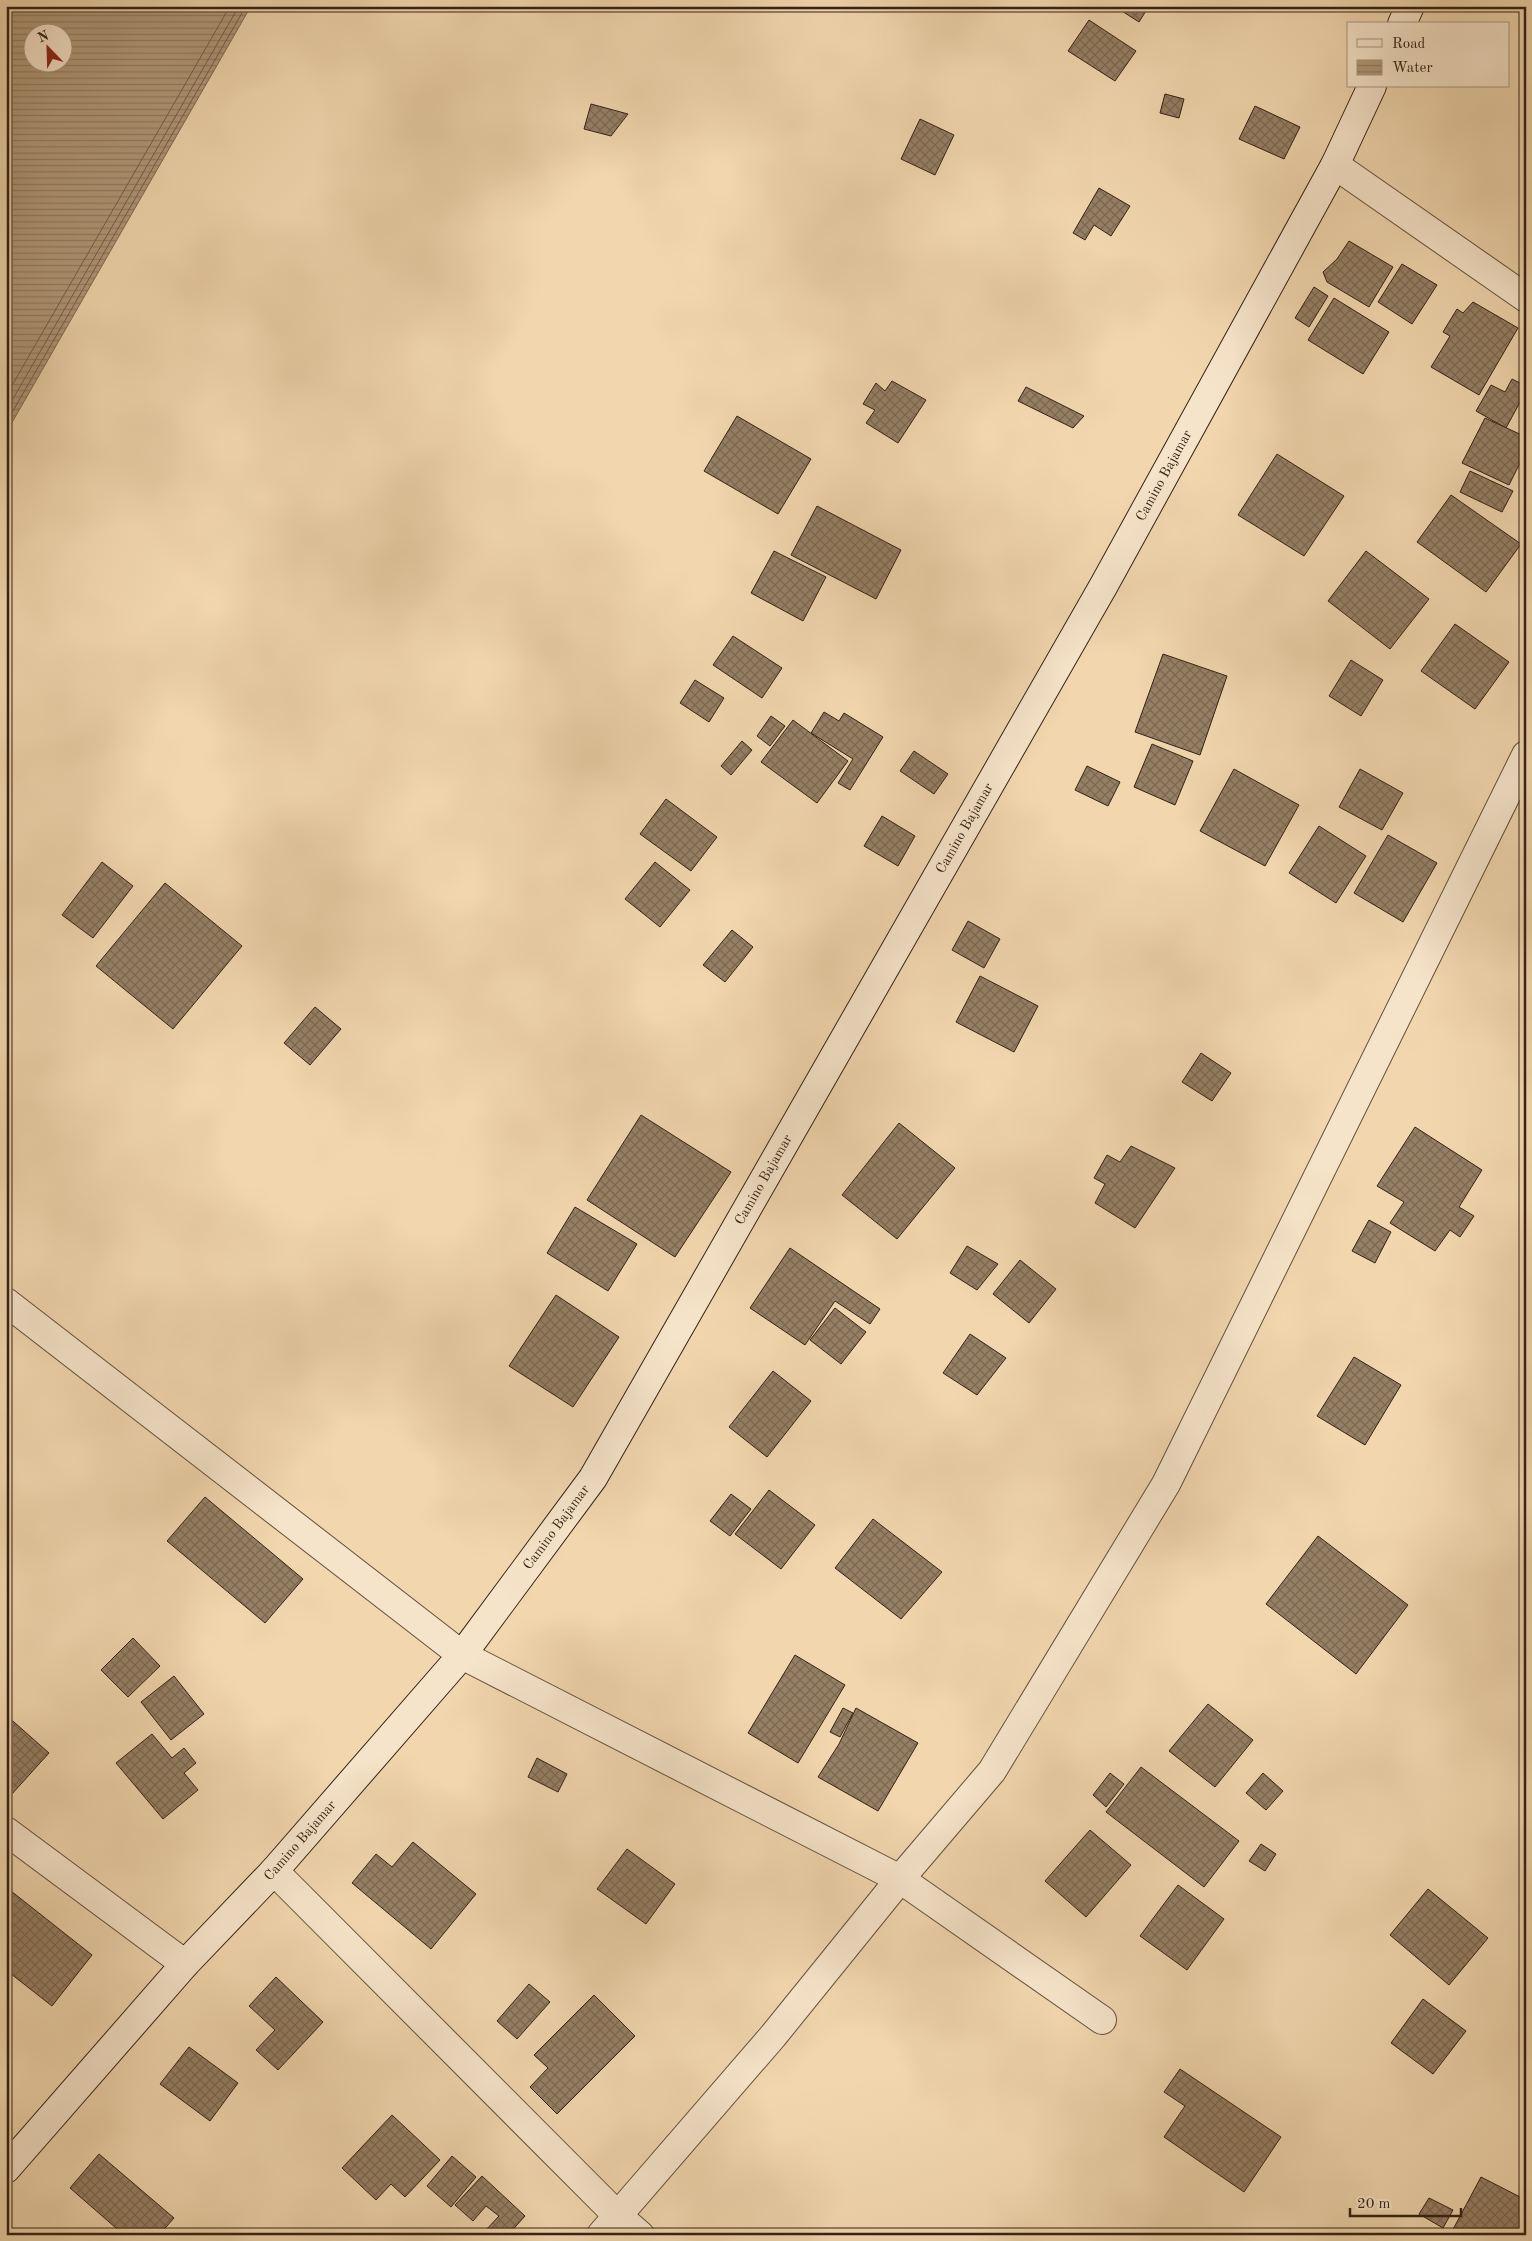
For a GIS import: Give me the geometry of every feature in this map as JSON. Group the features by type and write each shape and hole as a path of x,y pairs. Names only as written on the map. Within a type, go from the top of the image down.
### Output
{"street":[{"path":"1403,22 1410,6"},
{"name":"Camino Bajamar","path":"6,2169 185,1964 274,1872 462,1655 593,1478 1104,585 1334,165 1371,88"},
{"path":"1334,165 1526,298"},
{"path":"609,2225 773,2036 900,1879 992,1771 1166,1484 1526,755"},
{"path":"6,1302 462,1655 900,1879 1102,2020"},
{"path":"6,1831 185,1964"},
{"path":"274,1872 609,2225 640,2235"}],"water":[{"path":"6,6 251,6 6,433"}],"building":[{"path":"1114,6 1149,6 1139,22"},
{"path":"1089,20 1136,51 1115,81 1068,51"},
{"path":"1165,94 1184,99 1179,118 1160,113"},
{"path":"591,104 628,114 611,136 584,129"},
{"path":"1255,106 1300,127 1284,159 1239,139"},
{"path":"920,119 954,135 935,175 901,159"},
{"path":"1099,188 1130,206 1111,236 1094,225 1085,240 1073,233"},
{"path":"1349,241 1393,267 1369,307 1327,282 1323,272 1337,259"},
{"path":"1402,264 1437,285 1412,324 1378,302"},
{"path":"1314,287 1328,296 1309,327 1295,318"},
{"path":"1334,298 1389,332 1363,374 1308,340"},
{"path":"1473,302 1518,328 1479,395 1431,367 1450,336 1443,332 1457,309 1463,313"},
{"path":"1512,379 1526,386 1526,391 1506,428 1476,411 1491,385 1505,392"},
{"path":"892,381 926,400 898,443 866,423 875,410 863,404 876,383 885,391"},
{"path":"1026,387 1084,416 1073,428 1018,401"},
{"path":"737,416 811,459 778,514 704,471"},
{"path":"1485,418 1526,437 1526,451 1509,485 1462,463"},
{"path":"1277,454 1344,496 1304,556 1238,515"},
{"path":"1470,471 1513,491 1502,512 1460,492"},
{"path":"1451,495 1521,544 1486,592 1417,542"},
{"path":"817,506 901,550 876,599 791,555"},
{"path":"774,551 826,577 803,621 751,593"},
{"path":"1366,551 1429,599 1390,649 1328,601"},
{"path":"1455,624 1509,662 1475,709 1421,671"},
{"path":"733,636 782,668 762,698 713,665"},
{"path":"1163,654 1227,676 1200,755 1135,732"},
{"path":"1351,660 1383,680 1361,716 1329,696"},
{"path":"695,680 724,698 709,722 680,703"},
{"path":"824,712 839,721 844,713 883,737 850,790 838,783 853,759 811,733"},
{"path":"771,716 785,726 770,746 757,736"},
{"path":"793,720 848,761 817,803 761,762"},
{"path":"742,741 752,750 731,775 721,766"},
{"path":"1152,744 1193,761 1175,805 1134,787"},
{"path":"914,751 948,774 934,794 900,771"},
{"path":"1087,766 1120,782 1108,806 1075,790"},
{"path":"1234,769 1299,805 1265,866 1200,831"},
{"path":"1360,769 1403,793 1382,830 1339,807"},
{"path":"666,799 717,837 691,871 640,834"},
{"path":"882,816 915,836 898,866 864,846"},
{"path":"1319,826 1366,856 1336,903 1289,873"},
{"path":"1388,835 1437,863 1403,922 1354,893"},
{"path":"102,862 133,886 93,938 62,915"},
{"path":"655,862 690,890 660,927 625,899"},
{"path":"165,883 242,946 173,1029 96,966"},
{"path":"968,921 1000,939 984,968 952,950"},
{"path":"732,930 753,947 725,982 703,965"},
{"path":"980,976 1038,1006 1014,1052 956,1022"},
{"path":"315,1007 341,1029 310,1065 284,1043"},
{"path":"1201,1053 1231,1073 1212,1101 1182,1082"},
{"path":"641,1115 731,1172 675,1257 587,1200"},
{"path":"899,1123 955,1168 897,1239 842,1195"},
{"path":"1415,1127 1482,1170 1459,1207 1474,1216 1460,1237 1450,1230 1435,1251 1390,1223 1404,1202 1377,1186"},
{"path":"1131,1146 1175,1168 1135,1228 1095,1203 1105,1184 1094,1178 1107,1155 1120,1162"},
{"path":"575,1207 637,1244 608,1291 547,1253"},
{"path":"1369,1220 1391,1232 1375,1263 1352,1251"},
{"path":"967,1246 998,1264 977,1290 950,1273"},
{"path":"790,1248 880,1309 870,1324 835,1301 805,1345 750,1308"},
{"path":"1020,1260 1056,1289 1029,1323 993,1294"},
{"path":"556,1295 619,1337 573,1407 509,1366"},
{"path":"835,1308 866,1332 841,1364 810,1340"},
{"path":"970,1334 1006,1358 977,1395 943,1373"},
{"path":"1354,1357 1401,1385 1365,1445 1317,1416"},
{"path":"773,1371 811,1401 767,1457 729,1427"},
{"path":"769,1490 815,1525 781,1569 735,1534"},
{"path":"731,1494 751,1509 730,1536 710,1521"},
{"path":"205,1497 303,1579 265,1623 167,1541"},
{"path":"873,1519 942,1572 901,1619 835,1568"},
{"path":"1318,1536 1408,1605 1356,1674 1266,1604"},
{"path":"133,1638 160,1666 128,1697 101,1670"},
{"path":"795,1655 845,1685 798,1763 748,1733"},
{"path":"174,1676 204,1714 171,1740 141,1702"},
{"path":"1208,1704 1253,1740 1215,1787 1169,1751"},
{"path":"843,1708 853,1713 840,1737 830,1732"},
{"path":"856,1708 918,1743 878,1811 818,1777 839,1744"},
{"path":"6,1715 49,1753 11,1795 6,1790"},
{"path":"152,1734 172,1758 184,1748 196,1763 184,1773 198,1790 163,1819 116,1763"},
{"path":"537,1758 567,1774 558,1792 528,1777"},
{"path":"1141,1767 1239,1841 1204,1887 1106,1812"},
{"path":"1110,1773 1124,1784 1106,1807 1093,1795"},
{"path":"1263,1773 1283,1791 1266,1810 1246,1793"},
{"path":"1090,1830 1131,1865 1086,1917 1045,1881"},
{"path":"413,1842 476,1894 431,1949 352,1883 376,1854 392,1867"},
{"path":"1261,1844 1276,1854 1265,1871 1249,1861"},
{"path":"627,1849 675,1884 646,1924 597,1889"},
{"path":"1178,1885 1224,1919 1187,1970 1140,1936"},
{"path":"1428,1889 1488,1938 1449,1985 1390,1935"},
{"path":"11,1891 92,1955 52,2006 6,1970 6,1897"},
{"path":"276,1977 323,2022 278,2070 256,2050 275,2030 249,2006"},
{"path":"529,1984 550,2002 517,2039 497,2021"},
{"path":"594,1995 635,2036 557,2114 530,2087 548,2068 534,2055"},
{"path":"1423,1999 1466,2031 1433,2074 1391,2043"},
{"path":"189,2047 238,2083 210,2121 160,2084"},
{"path":"1180,2069 1281,2137 1244,2192 1164,2137 1185,2106 1164,2092"},
{"path":"392,2115 440,2160 405,2197 391,2184 376,2200 342,2168"},
{"path":"99,2154 174,2218 159,2235 124,2235 70,2188"},
{"path":"452,2156 476,2177 451,2207 427,2186"},
{"path":"482,2176 525,2216 508,2235 490,2235 485,2231 499,2216 486,2206 473,2221 455,2205"},
{"path":"1481,2177 1526,2200 1525,2235 1450,2235"},
{"path":"1429,2198 1453,2210 1443,2228 1419,2214"}]}
